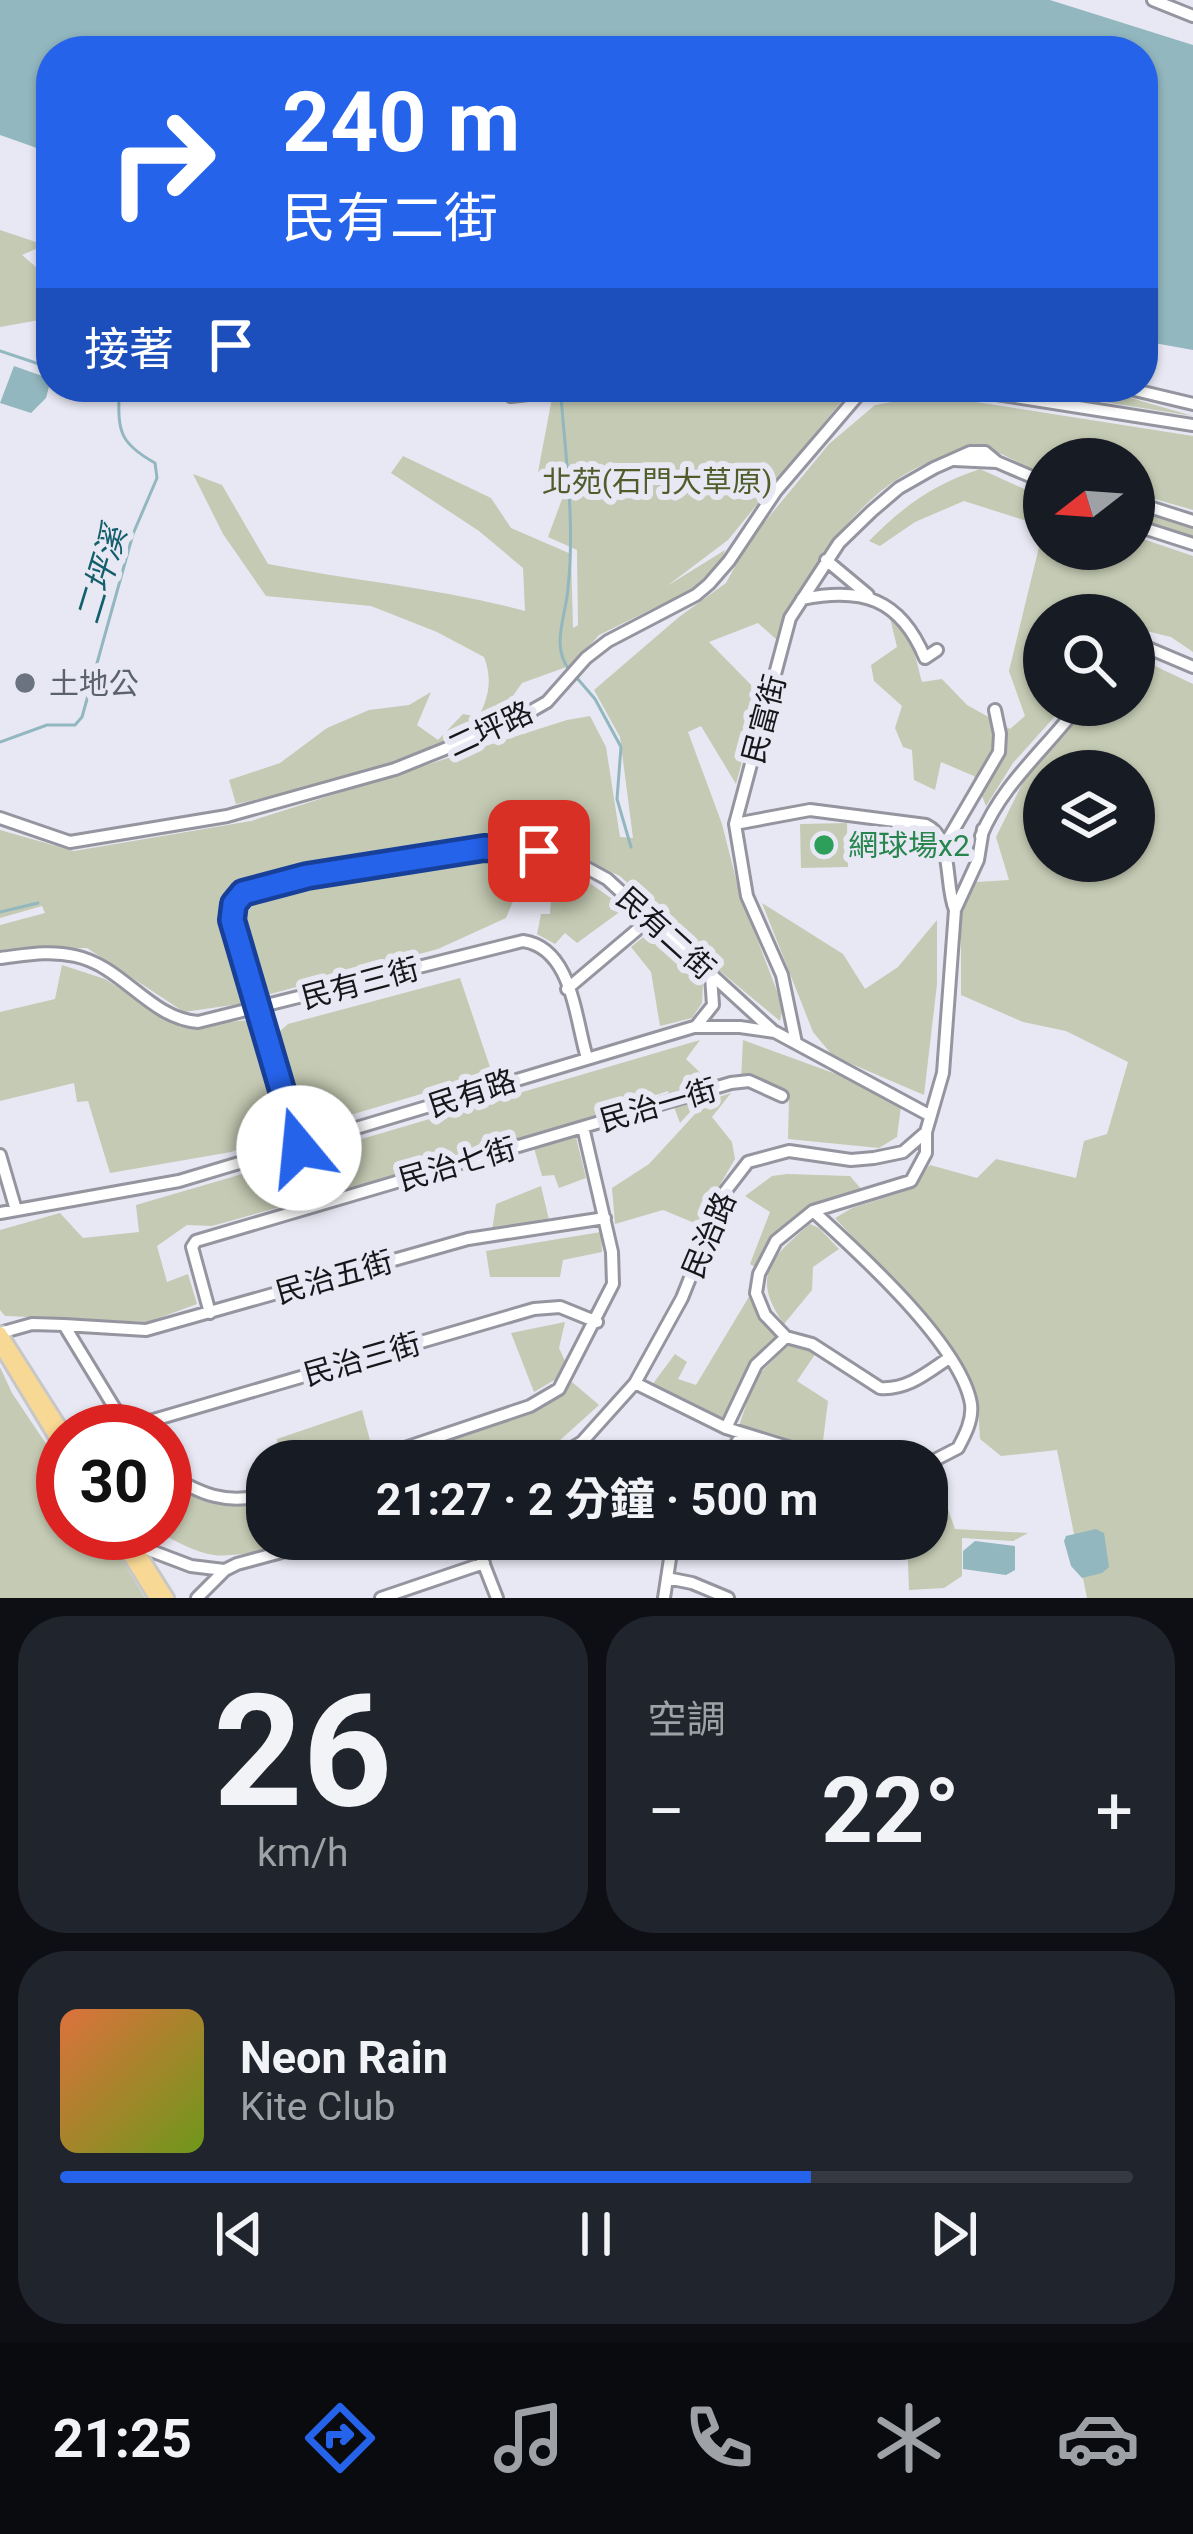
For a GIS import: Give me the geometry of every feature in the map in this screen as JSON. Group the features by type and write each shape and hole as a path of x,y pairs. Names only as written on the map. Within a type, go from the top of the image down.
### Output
{"main road":[{"path":"0,1333 45,1404"},
{"path":"0,1345 36,1404"},
{"path":"137,1560 156,1598"},
{"path":"141,1560 166,1598"}],"street":[{"path":"1153,0 1193,16"},
{"path":"1158,396 1193,404"},
{"name":"二坪路","path":"0,818 70,842 227,817 395,769 512,722 547,703 586,658 608,641 696,596 710,584 776,491 852,402"},
{"path":"1047,402 1193,425"},
{"name":"民富街","path":"796,1043 782,975 747,896 735,824 790,618 853,527 899,488 954,460 997,462 1023,473"},
{"path":"1155,508 1193,520"},
{"path":"1155,532 1193,544"},
{"path":"826,560 914,631 926,658 937,650"},
{"path":"802,599 846,592 871,597"},
{"path":"1155,651 1193,667"},
{"path":"944,845 999,752 994,710"},
{"path":"949,1358 915,1381 880,1388 812,1344 786,1337 766,1315 756,1293 759,1274 776,1241 813,1211 897,1188 919,1171 926,1154 929,1115 943,1073 955,910 983,830 1018,772 1059,726"},
{"path":"735,824 810,810 926,825 935,829 944,845 947,891 955,910"},
{"name":"民有二街","path":"299,1148 232,920 234,904 243,893 307,876 484,848 539,851 598,874 775,1032"},
{"path":"567,989 651,918"},
{"name":"民有三街","path":"0,958 46,952 79,956 107,969 163,1012 184,1021 214,1021 523,941 538,943 557,959 586,1058"},
{"path":"694,1027 713,1005 711,976"},
{"name":"民有路","path":"0,1213 179,1181 694,1027 775,1032 929,1115"},
{"name":"民治一街","path":"429,1440 530,1406 559,1389 597,1322 613,1284 583,1126 731,1083 749,1081 782,1096"},
{"name":"民治七街","path":"211,1313 192,1247 196,1240 583,1126"},
{"path":"919,1171 902,1152 926,1132"},
{"name":"民治路","path":"584,1440 635,1383 662,1340 724,1193 748,1162 789,1151 851,1160 902,1152"},
{"path":"0,1155 16,1210"},
{"path":"813,1211 896,1290 949,1358 967,1390 972,1409 968,1430 958,1448 948,1453"},
{"name":"民治五街","path":"64,1325 146,1330 468,1239 604,1218"},
{"name":"民治三街","path":"192,1411 534,1310 560,1307 597,1322"},
{"path":"0,1333 20,1325 64,1325 111,1404"},
{"path":"726,1428 756,1365 786,1337"},
{"path":"635,1383 726,1428 763,1440"},
{"path":"739,1440 743,1434"},
{"path":"192,1488 233,1502 246,1499"},
{"path":"176,1560 225,1570 259,1560"},
{"path":"664,1598 670,1560"},
{"path":"381,1598 484,1562 497,1598"},
{"path":"197,1598 225,1570"},
{"path":"667,1578 728,1598"}],"green space":[{"path":"0,230 36,242 36,249 22,255 36,267 36,321 0,327"},
{"name":"北苑(石門大草原)","path":"551,402 841,402 728,540 667,586 725,550 722,561 691,590 599,635 572,665 522,683 500,714 475,725 488,692 484,657 371,606 266,596 223,534 193,474 222,485 268,564 525,611 523,568 479,531 391,473 403,456 491,498 511,528 571,554 573,628 578,625 577,550 548,537 565,491 538,472"},
{"path":"892,402 976,402 1193,436 1193,510 1155,499 1155,438 1023,438 1023,465 992,450 967,451 926,464 897,480 846,525 806,582 778,641 758,623 709,642 760,694 736,784 701,726 688,732 722,824 739,891 783,1007 780,1021 715,967 620,876 539,839 457,840 356,855 234,888 221,911 246,1003 184,1012 87,948 0,951 0,925 45,913 42,906 0,918 0,830 74,851 251,821 567,720 590,716 606,747 620,837 633,838 620,737 594,690 726,583 749,541 829,444 875,405"},
{"path":"1104,402 1145,402 1193,416"},
{"path":"980,469 1023,488 1023,520 964,501 915,522 880,546 869,541 920,498"},
{"path":"1155,513 1193,524 1193,540 1155,527"},
{"path":"1155,543 1193,556 1193,652 1171,637 1155,633 1155,594 1028,594 1033,570 1155,570"},
{"path":"1023,613 1023,710 1009,671"},
{"path":"890,618 908,639 922,682 942,679 967,705 1010,729 1023,718 1023,726 1046,726 1013,763 986,806 974,776 941,762 935,790 914,780 912,750 903,747 895,728 902,706 874,681 871,665 897,647"},
{"path":"1155,666 1193,684 1193,1598 1087,1598 1057,1450 1001,1456 980,1439 978,1406 966,1374 900,1288 835,1218 902,1192 930,1165 977,1178 996,1159 1076,1178 1084,1141 1107,1134 1128,1062 1066,1031 1023,1022 961,995 961,910 976,882 1009,880 996,837 1023,782 1023,882 1155,882 1155,750 1048,750 1068,726 1155,726"},
{"path":"431,692 417,725 438,740 463,714 473,716 467,736 346,779 236,804 229,780 280,763 327,728 369,710 409,705"},
{"name":"網球場x2","path":"847,823 848,867 801,868 800,824"},
{"path":"467,859 529,863 506,918 438,949 263,996 244,917 256,901"},
{"path":"581,877 625,908 577,943 565,933 555,944 537,934 541,914 550,914 551,899"},
{"path":"762,903 843,954 865,989 898,967 937,920 937,984 924,1095 833,1056 813,1032"},
{"path":"653,929 703,984 702,1003 692,1018 660,1026 651,972 631,947"},
{"path":"62,965 105,979 180,1027 249,1020 283,1135 231,1152 110,1173 88,1101 77,1102 74,1083 0,1101 0,1012 55,999"},
{"path":"460,978 492,1073 303,1129 278,1033 288,1024"},
{"path":"700,1040 686,1059 714,1086 680,1123 668,1091 525,1138 212,1226 187,1225 157,1246 167,1282 188,1274 197,1304 148,1322 5,1316 0,1310 0,1230 60,1213 83,1238 139,1232 136,1205"},
{"path":"743,1040 858,1082 901,1106 897,1137 879,1148 788,1139 789,1097 741,1080"},
{"path":"731,1093 712,1117 732,1142 735,1159 697,1224 663,1210 615,1224 612,1188 649,1164 707,1101"},
{"path":"575,1133 586,1178 559,1188 554,1175 542,1176 534,1148"},
{"path":"772,1176 850,1176 863,1191 799,1215 777,1235 755,1267 750,1264 770,1212 745,1196"},
{"path":"541,1186 550,1224 492,1231 496,1204"},
{"path":"810,1224 839,1249 813,1267 812,1290 784,1324 768,1293 767,1280 776,1258"},
{"path":"601,1232 602,1252 563,1260 560,1277 490,1277 486,1251"},
{"path":"750,1295 779,1338 748,1368 722,1420 652,1385 675,1354 687,1362 678,1379 696,1385"},
{"path":"565,1322 559,1348 565,1361 556,1379 534,1392 511,1333"},
{"path":"788,1345 816,1353 797,1381 828,1401 823,1440 784,1440 738,1429 755,1378"},
{"path":"0,1367 36,1429 36,1560 122,1560 145,1598 0,1598"},
{"path":"572,1382 599,1405 560,1440 439,1440 512,1416 535,1412"},
{"path":"362,1410 370,1440 277,1440"},
{"path":"192,1491 226,1502 246,1497 246,1553 214,1555 193,1549"},
{"path":"948,1509 955,1529 1028,1533 1013,1541 962,1538 962,1576 944,1588 909,1590 908,1560 948,1560"}],"water":[{"path":"0,0 1050,0 1193,45 1193,350 1158,344 1158,36 36,36 36,148 0,135"},
{"path":"14,366 36,374 36,402 42,402 31,413 0,403"},
{"path":"1096,1529 1104,1533 1109,1567 1082,1578 1071,1566 1064,1541 1066,1536"},
{"path":"975,1541 1015,1546 1015,1570 1006,1575 963,1569 963,1551"}],"waterway":[{"name":"二坪溪","path":"0,351 36,363"},
{"name":"二坪溪","path":"0,742 47,725 75,725 82,717 133,534 157,478 155,463 123,435 119,402"},
{"path":"561,402 571,540 560,641 570,671"},
{"path":"577,678 595,699 621,747 617,799 631,847"},
{"path":"0,912 38,903"}],"place":[{"name":"土地公","path":"25,683"},
{"name":"網球場x2","path":"824,845"}],"route":[{"path":"299,1148 232,920 234,904 243,893 371,864 484,848 539,851"}]}
